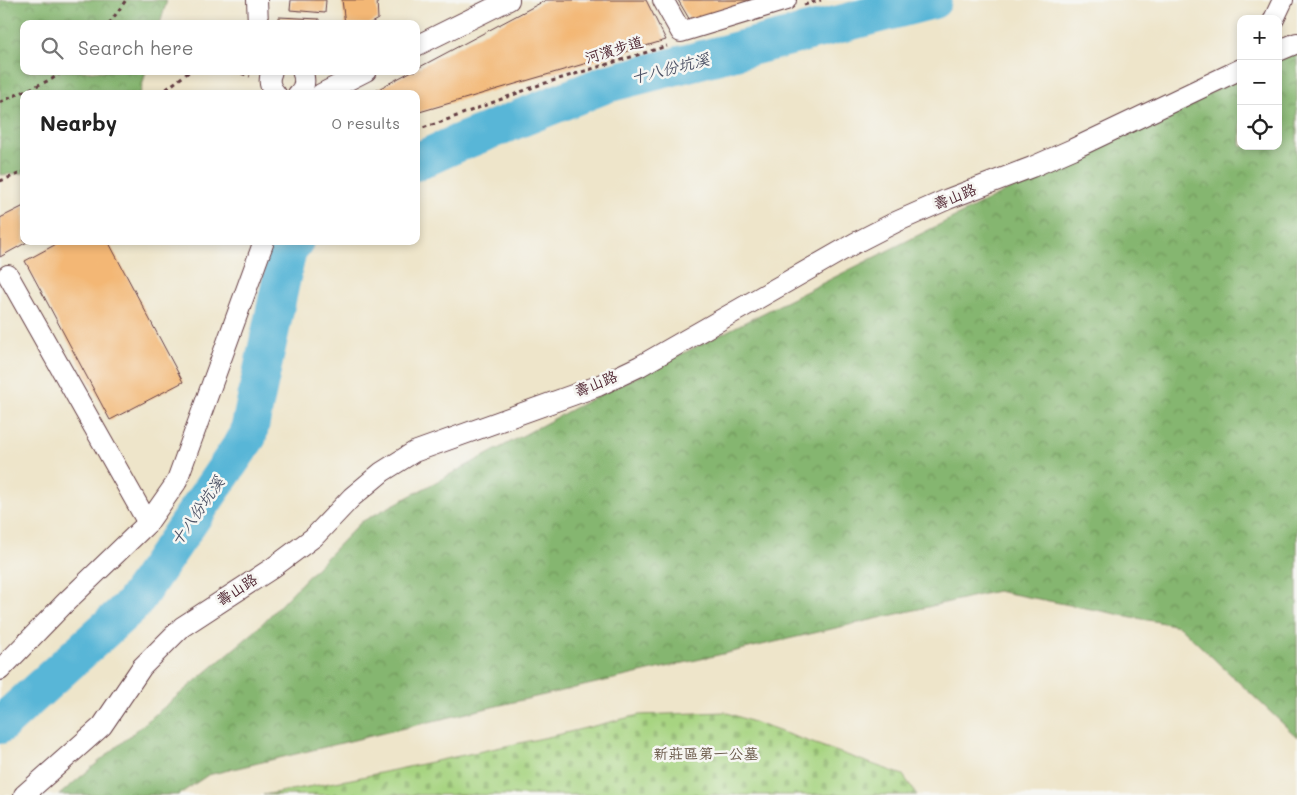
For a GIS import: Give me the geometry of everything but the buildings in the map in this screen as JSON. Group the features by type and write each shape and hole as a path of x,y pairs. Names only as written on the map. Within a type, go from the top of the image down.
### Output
{"street":[{"path":"257,0 258,20"},
{"path":"420,44 509,0"},
{"path":"663,0 681,32 794,3"},
{"path":"1276,15 1283,0"},
{"path":"1282,50 1297,43"},
{"name":"壽山路","path":"24,795 102,726 142,667 182,627 271,569 314,537 352,497 382,472 414,452 598,386 640,366 855,243 896,222 948,199 1032,167 1237,71"},
{"path":"271,75 269,82 273,90"},
{"path":"303,75 305,81 303,90"},
{"path":"329,90 358,75"},
{"path":"0,670 65,603 148,523 176,483 263,245"},
{"path":"8,275 148,523"}],"path":[{"path":"112,20 126,0"},
{"path":"794,3 820,0"},
{"name":"河濱步道","path":"420,129 539,85 667,46"},
{"path":"27,90 57,75"},
{"path":"165,90 185,75"},
{"path":"0,102 20,93"},
{"path":"0,181 20,174"}],"green space":[{"path":"0,0 167,0 161,20 20,20 20,75 145,75 141,90 20,90 20,173 0,175"},
{"path":"1297,51 1297,737 1179,626 997,591 492,707 208,775 178,795 59,795 254,632 361,522 578,406 1110,139 1237,80 1237,150 1282,150 1282,58"},
{"name":"新莊區第一公墓","path":"725,712 903,775 917,795 263,795 352,779 557,735 639,715"}],"waterway":[{"name":"十八份坑溪","path":"420,160 606,84 933,0"},
{"name":"十八份坑溪","path":"0,725 133,604 248,436 288,249 292,245"}]}
